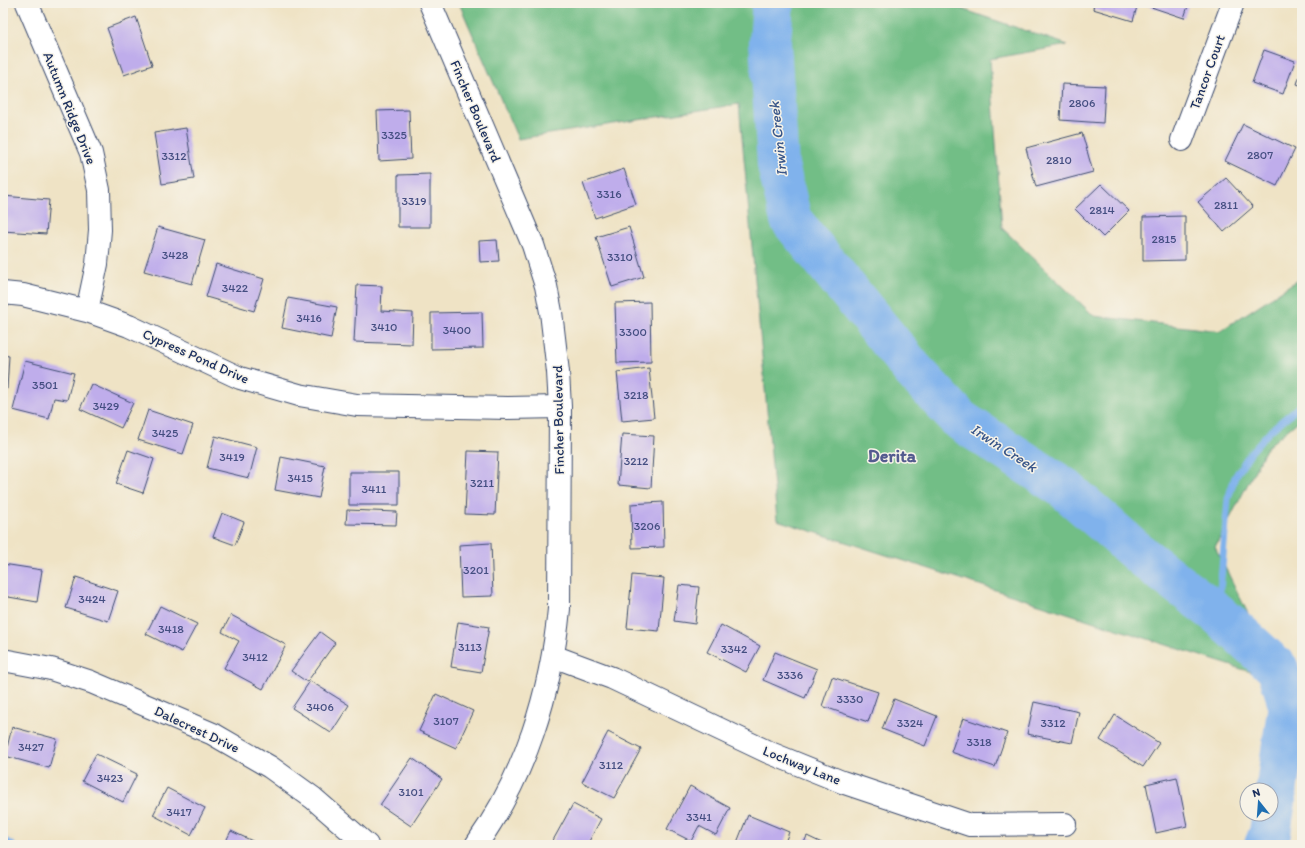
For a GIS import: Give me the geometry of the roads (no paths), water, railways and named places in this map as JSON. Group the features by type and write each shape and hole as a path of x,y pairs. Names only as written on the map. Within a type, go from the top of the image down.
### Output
{"street":[{"name":"Autumn Ridge Drive","path":"26,3 91,153 99,190 100,236 97,264 87,311"},
{"name":"Fincher Boulevard","path":"430,3 533,245 546,286 551,312 558,372 560,407 559,609 553,656 539,717 528,749 505,799 488,829 476,845"},
{"name":"Tancor Court","path":"1182,140 1233,3"},
{"name":"Cypress Pond Drive","path":"3,293 23,295 87,311 129,326 240,378 299,395 357,405 508,408 560,407"},
{"name":"Lochway Lane","path":"553,656 612,678 768,752 842,782 962,822 970,824 1065,824"},
{"name":"Dalecrest Drive","path":"3,660 51,669 91,682 213,734 276,771 313,798 367,845"}],"waterway":[{"name":"Irwin Creek","path":"773,3 770,42 778,165 791,220 913,370 960,420 1064,488 1144,558 1218,614 1278,669 1289,704 1270,833 1265,845"},
{"path":"1218,614 1228,499 1235,477 1251,452 1270,431 1302,404"},
{"path":"3,840 12,845"}],"district":[{"name":"Derita","path":"892,456"}]}
